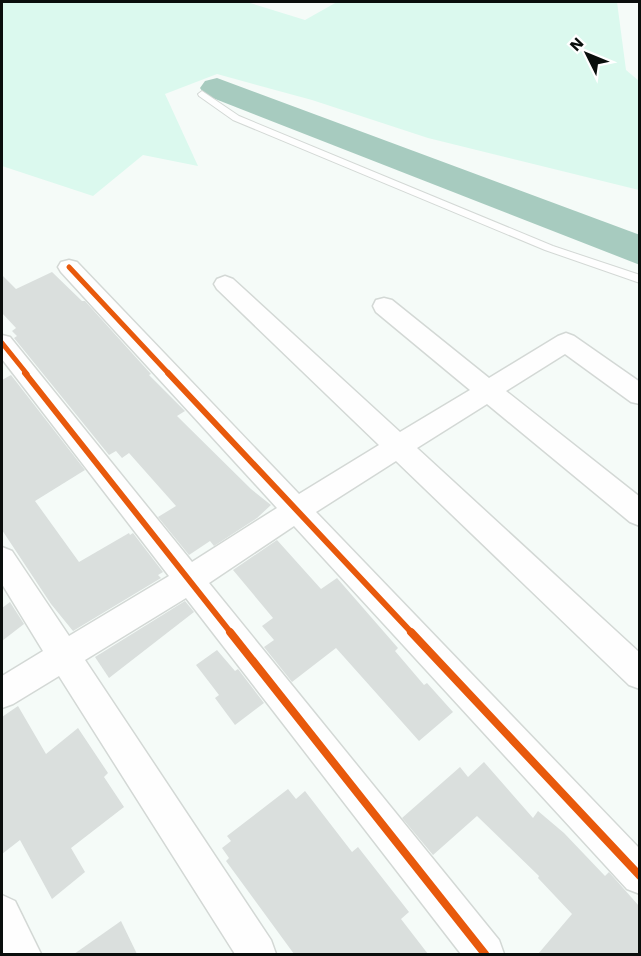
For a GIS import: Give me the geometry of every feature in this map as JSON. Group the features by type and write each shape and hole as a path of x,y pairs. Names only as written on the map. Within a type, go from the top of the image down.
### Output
{"street":[{"path":"69,267 639,876"},
{"path":"225,284 398,446 636,663"},
{"path":"384,306 639,514"},
{"path":"2,693 189,580 296,510 566,342 639,395"},
{"path":"2,343 485,954"},
{"path":"2,560 257,954"},
{"path":"2,914 22,954"}],"lane":[{"path":"202,94 246,123 549,248 639,279"}],"green space":[{"path":"2,2 247,2 305,20 337,2 617,2 626,70 639,81 639,190 428,138 312,100 217,74 165,94 198,166 143,155 93,196 2,166"}],"building":[{"path":"52,272 82,301 85,301 151,374 149,375 185,411 177,416 251,489 271,505 257,518 214,546 210,541 189,555 158,517 176,506 129,453 122,458 116,451 109,455 14,338 17,336 12,331 16,328 2,313 2,275 16,289"},
{"path":"11,375 85,470 35,501 79,562 129,533 130,535 133,533 163,572 158,575 161,578 73,631 51,604 2,530 2,380"},
{"path":"277,540 321,589 337,578 398,648 395,651 424,685 427,683 453,712 419,741 336,648 292,682 264,647 274,640 262,626 273,618 233,570"},
{"path":"185,601 194,612 109,678 95,657"},
{"path":"10,602 24,624 2,641 2,608"},
{"path":"217,650 235,671 238,669 264,703 235,725 215,698 219,695 196,665"},
{"path":"18,706 46,754 78,728 108,773 104,777 124,807 71,848 85,872 52,899 20,840 2,854 2,717"},
{"path":"484,762 533,818 538,811 564,833 605,876 609,872 639,906 639,954 538,954 572,914 538,878 539,876 477,816 433,855 402,818 460,767 468,777"},
{"path":"288,789 296,799 305,791 352,852 358,847 409,912 401,919 428,954 294,954 226,861 229,858 222,848 231,841 227,836"},
{"path":"121,921 137,954 74,954"}],"waterway":[{"path":"217,88 640,251"}],"cycle path":[{"path":"69,267 640,876"},
{"path":"2,343 485,954"}]}
